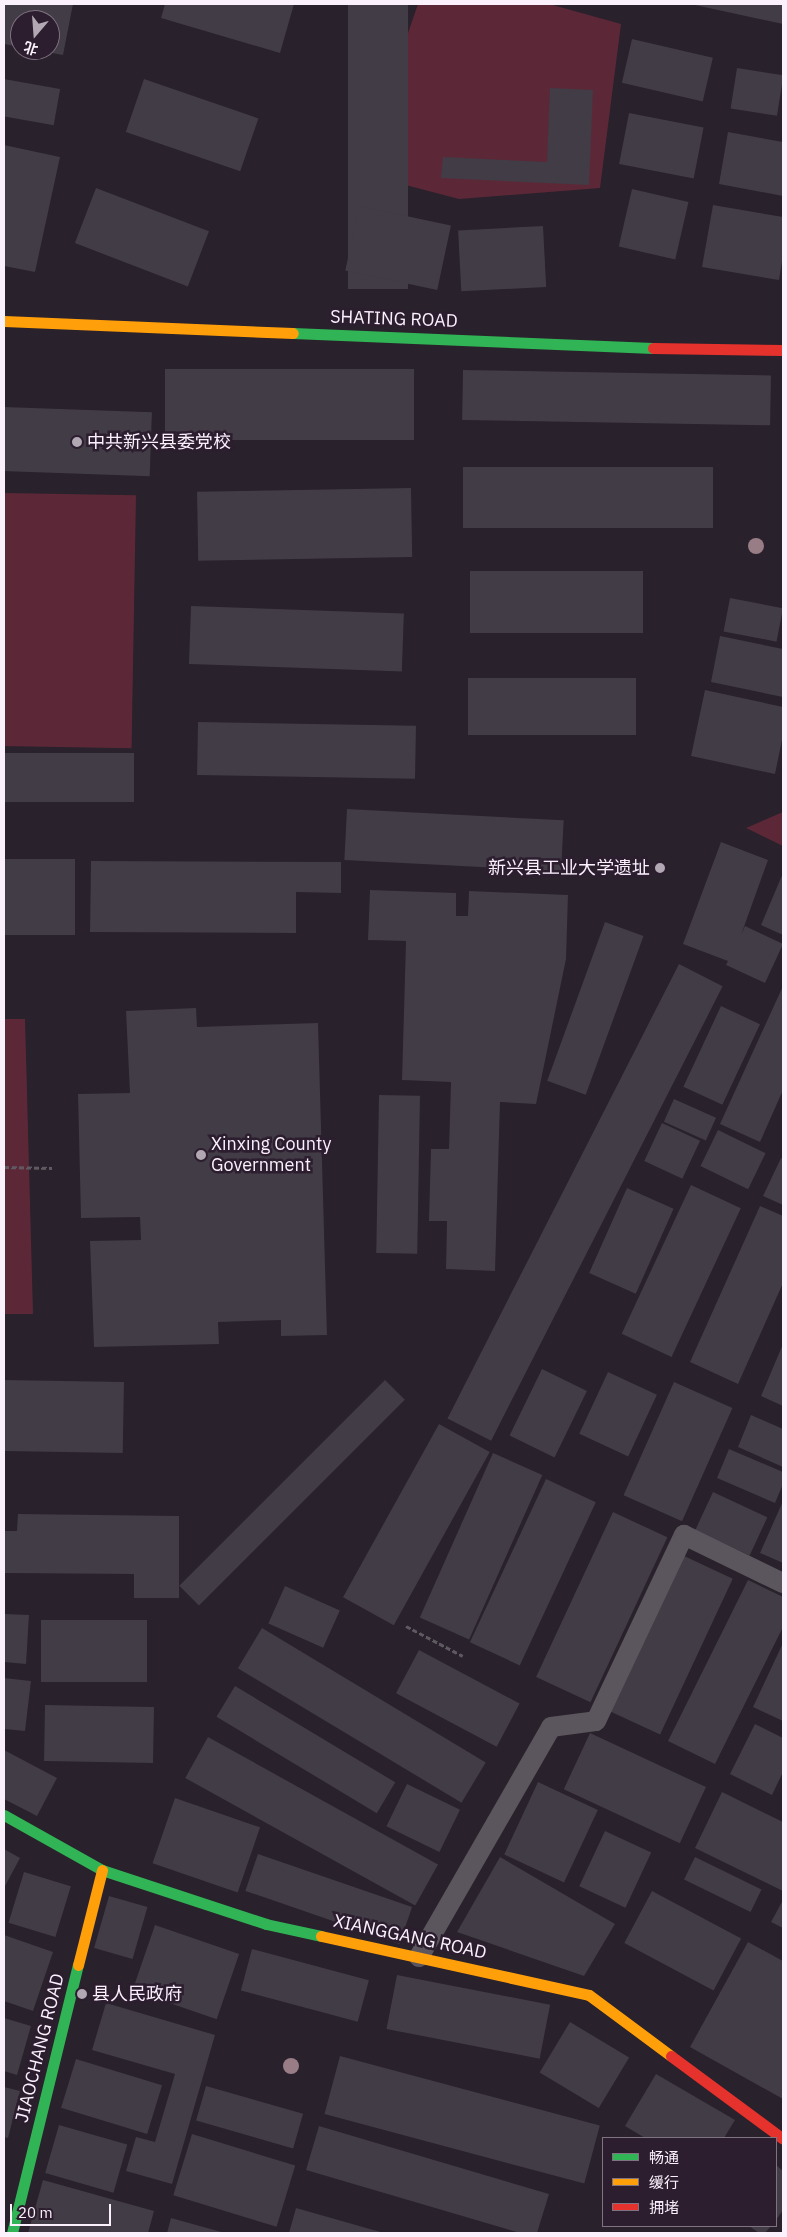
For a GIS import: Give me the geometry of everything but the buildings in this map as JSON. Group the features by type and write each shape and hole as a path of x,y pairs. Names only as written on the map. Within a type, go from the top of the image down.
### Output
{"street":[{"name":"SHATING ROAD","path":"4,321 676,349 783,350"},
{"name":"XIANGGANG ROAD","path":"4,1815 102,1870 266,1924 589,1995 783,2139"},
{"name":"JIAOCHANG ROAD","path":"12,2233 102,1870"}],"lane":[{"path":"419,1957 551,1727 596,1721 684,1535 783,1583"}],"path":[{"path":"4,1166 52,1168"},
{"path":"406,1626 463,1656"}],"shaded area":[{"path":"418,4 549,4 621,24 600,188 459,199 360,173"},
{"path":"4,493 136,495 132,748 4,746"},
{"path":"783,812 783,846 746,828"},
{"path":"4,1019 25,1019 33,1314 4,1314"}],"traffic: fast":[{"path":"293,333 653,348"},
{"path":"4,1815 102,1870 266,1924 321,1936"},
{"path":"12,2233 78,1965"}],"traffic: slow":[{"path":"4,321 293,333"},
{"path":"78,1965 102,1870"},
{"path":"321,1936 589,1995 671,2056"}],"traffic: jam":[{"path":"653,348 783,350"},
{"path":"671,2056 783,2139"}],"place":[{"name":"中共新兴县委党校","path":"77,442"},
{"name":"新兴县工业大学遗址","path":"660,868"},
{"name":"Xinxing County Government","path":"201,1155"},
{"name":"县人民政府","path":"82,1994"}]}
